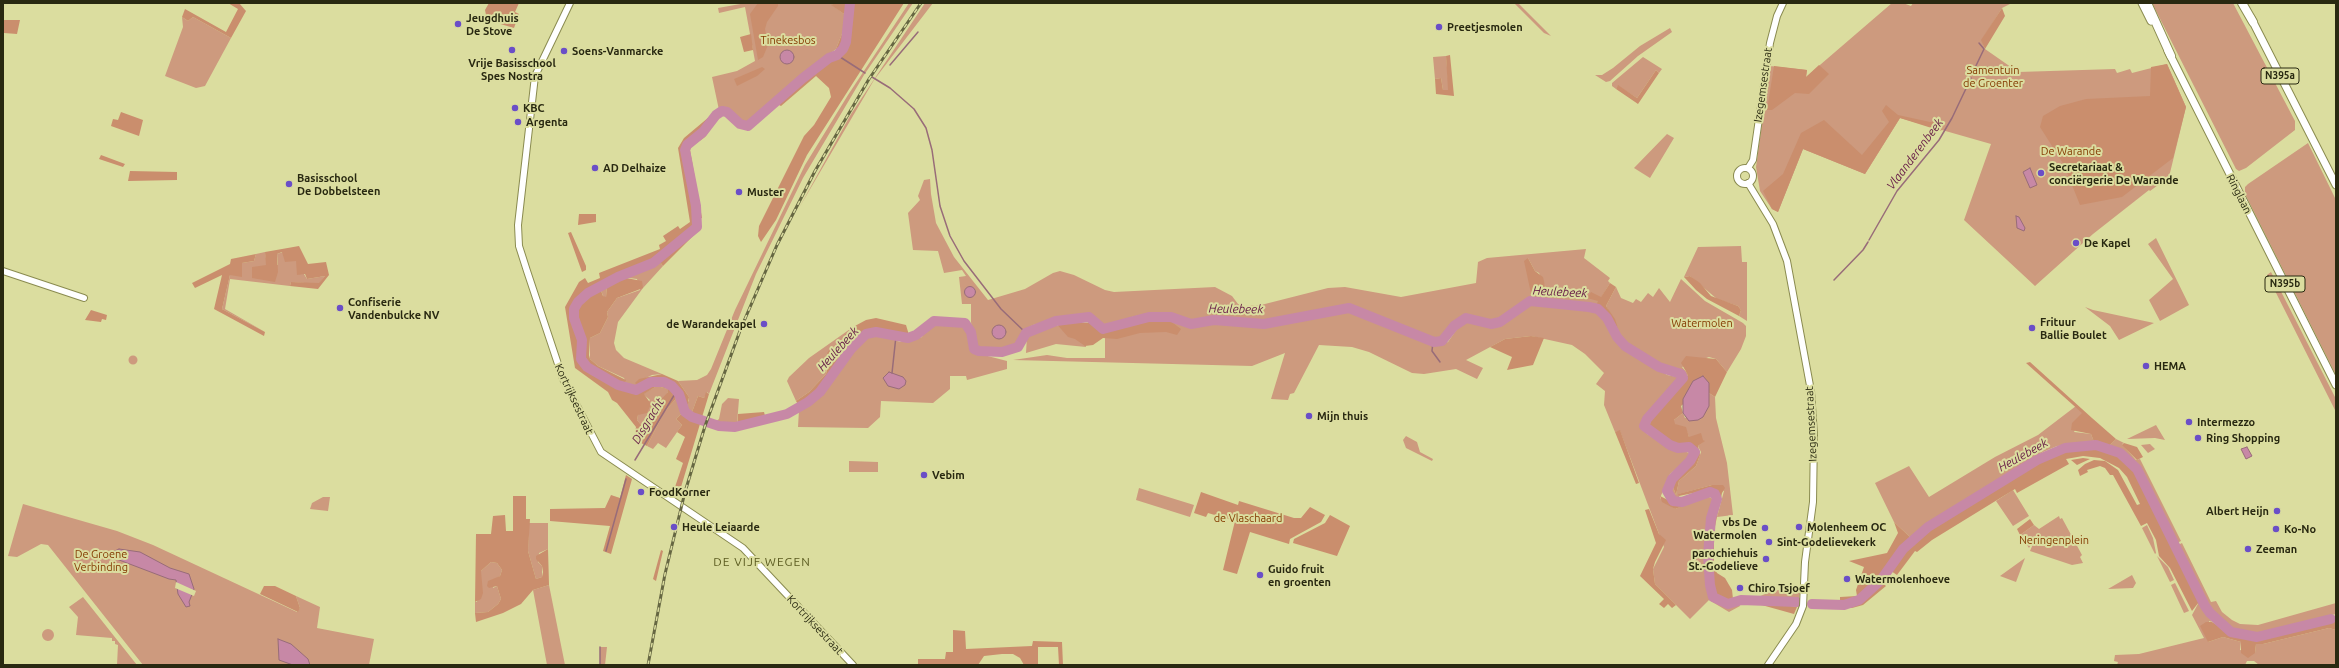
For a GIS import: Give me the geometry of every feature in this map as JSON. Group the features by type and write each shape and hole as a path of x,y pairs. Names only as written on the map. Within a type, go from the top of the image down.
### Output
{"highway":[{"path":"2147,3 2170,56"},
{"path":"2243,3 2253,22"}],"main road":[{"name":"Ringlaan","path":"2142,3 2336,385"},
{"name":"N395a","path":"2253,22 2336,185"}],"street":[{"name":"Kortrijksestraat","path":"570,3 535,76 518,225 520,246 526,271 563,379 601,452 743,548 853,665"},
{"name":"Izegemsestraat","path":"1748,168 1752,160 1770,42 1777,16 1783,3"},
{"path":"1748,168 1753,176 1748,183 1740,182 1737,177 1740,169 1748,168"},
{"name":"Izegemsestraat","path":"1748,183 1773,224 1787,261 1811,391 1814,435 1813,502 1805,562 1803,606 1796,624 1768,665"},
{"path":"3,271 84,298"}],"green space":[{"path":"228,3 239,3 246,11 231,38 193,17 188,21 182,17 185,9 226,32 238,9"},
{"path":"489,3 519,3 515,12 519,14 514,28 487,20 485,10"},
{"name":"Tinekesbos","path":"746,3 835,3 832,5 844,14 845,26 836,49 789,86 755,118 747,123 743,123 726,108 719,110 712,77 737,71 755,61 745,7 719,13 718,8"},
{"path":"758,3 778,3 778,6 767,22 765,29 768,45 763,57 758,60 750,14"},
{"path":"835,3 904,3 807,155 776,220 761,242 758,236 759,226 804,136 814,125 831,97 829,88 816,76 781,106 777,104 813,73 838,55 836,49 845,26 844,14 831,5"},
{"path":"909,3 913,3 864,75 803,178 756,274 709,394 707,392 704,398 698,396 692,412 689,413 685,404 689,401 689,397 678,381 697,380 707,375 711,369 735,310 805,165 848,95"},
{"path":"925,3 933,3 874,80 799,208 851,114"},
{"path":"1514,3 1518,3 1551,36 1544,33"},
{"name":"De Warande","path":"1892,3 1903,3 1911,6 1913,3 2012,3 2002,8 1982,40 1985,49 2018,72 2115,69 2117,73 2130,69 2132,73 2167,64 2186,107 2169,177 2150,191 2149,190 2093,234 2035,286 1964,220 1991,144 1900,118 1865,174 1803,149 1778,212 1772,209 1760,191 1756,167 1770,66 1807,70 1806,77"},
{"path":"2152,3 2233,3 2295,121 2295,130 2246,168 2239,171 2236,169"},
{"path":"2002,8 2005,16 1985,49 1981,40"},
{"path":"182,17 188,21 193,17 231,38 205,86 196,88 165,76 183,27"},
{"path":"3,20 20,20 17,34 4,33"},
{"path":"1670,28 1672,32 1638,56 1610,81 1606,82 1595,75 1602,75 1640,46"},
{"path":"751,34 753,50 744,52 740,37"},
{"path":"1450,55 1454,96 1436,94 1435,79 1441,78 1443,90 1448,90 1446,56"},
{"path":"1446,56 1449,90 1443,90 1441,78 1435,79 1433,57"},
{"path":"1643,57 1662,69 1659,73 1656,70 1637,98 1618,86 1616,89 1612,86 1612,83"},
{"path":"2167,64 2186,107 2173,158 2122,197 2080,205 2064,165 2040,127 2043,116 2060,106 2086,99 2150,96 2151,67"},
{"path":"1819,65 1829,74 1809,94 1795,93 1772,110 1767,110 1774,66 1807,70 1806,77"},
{"path":"762,67 765,69 757,76 737,86 734,79"},
{"path":"1656,70 1659,73 1638,104 1616,89 1618,85 1637,98"},
{"path":"1886,105 1898,115 1930,122 1945,121 1941,131 1900,118 1865,174 1803,149 1778,212 1772,209 1763,191 1783,174 1801,133 1824,120 1862,155 1889,122 1882,111"},
{"path":"121,112 143,120 139,136 111,126 113,119 118,120"},
{"path":"709,117 715,120 713,125 705,137 691,147 690,150 702,218 694,219 695,225 693,228 660,256 594,287 583,294 572,310 572,317 580,338 580,358 594,374 616,386 637,392 655,383 663,384 673,389 677,395 675,400 664,412 647,446 641,443 645,432 655,406 668,392 668,389 657,386 644,394 651,404 647,413 638,415 637,420 642,426 642,430 634,439 636,427 617,403 612,400 608,392 575,368 565,307 579,282 585,278 588,283 600,278 599,273 660,249 659,245 666,241 663,236 678,226 680,229 690,222 678,148 684,138"},
{"path":"1667,134 1674,138 1650,178 1634,168"},
{"path":"2308,143 2336,200 2336,375 2245,194 2245,187 2248,184"},
{"path":"101,155 125,164 123,167 99,159"},
{"path":"130,171 177,172 177,180 128,181"},
{"path":"930,179 936,223 954,257 988,300 1025,289 1053,273 1060,271 1074,275 1105,290 1114,292 1215,287 1232,296 1238,304 1245,306 1261,305 1328,288 1345,287 1401,297 1476,283 1478,262 1487,258 1586,249 1584,258 1610,278 1608,281 1610,283 1596,306 1539,298 1542,294 1554,291 1548,290 1539,273 1535,271 1528,258 1532,298 1494,321 1489,322 1467,315 1451,325 1445,337 1438,339 1383,321 1356,307 1343,306 1311,314 1262,322 1210,319 1194,321 1170,314 1135,316 1103,326 1089,314 1060,317 1033,325 1024,330 1019,341 1012,348 1001,350 978,347 974,341 971,322 971,304 962,304 959,277 966,276 962,270 944,273 938,251 913,250 908,213 920,200 918,196 924,180"},
{"path":"579,214 596,214 596,222 578,225"},
{"path":"571,232 586,266 586,270 582,272 568,233"},
{"path":"693,232 695,234 663,266 660,262 679,242"},
{"path":"2156,238 2189,305 2160,321 2149,300 2173,279 2148,244"},
{"path":"299,246 308,264 326,262 329,275 318,289 290,286 291,282 319,283 325,276 307,279 305,274 297,275 296,261 285,262 282,252 277,254 278,272 275,282 252,278 252,267 266,265 265,252"},
{"path":"1741,246 1742,262 1747,262 1747,321 1739,316 1741,310 1738,306 1717,299 1690,276 1684,277 1698,247"},
{"path":"265,252 267,265 278,265 277,254 283,252 296,261 307,279 325,276 319,284 291,282 290,286 230,279 225,309 265,332 222,309 230,275 242,263 254,261 256,254"},
{"path":"256,254 254,261 242,263 242,277 230,275 222,309 265,332 264,336 214,309 222,275 195,288 192,283 230,264 231,259"},
{"path":"1528,258 1535,271 1543,277 1545,286 1548,290 1556,292 1556,296 1543,294 1536,299 1532,298 1524,261"},
{"path":"660,262 663,266 643,288 618,322 614,343 616,350 624,358 662,374 652,375 636,383 639,386 636,387 625,386 627,385 624,378 598,366 590,359 590,338 600,333 608,317 607,312 617,298 640,290 637,279 621,277"},
{"path":"2271,272 2336,399 2336,412 2267,275"},
{"path":"1690,276 1700,283 1711,296 1738,306 1741,310 1739,316 1707,299 1684,277"},
{"path":"621,277 642,281 643,288 617,298 607,312 608,317 600,333 590,338 589,355 590,359 598,366 626,380 625,386 613,381 586,363 582,353 583,340 575,314 585,297 600,288 603,296 606,297 607,285"},
{"name":"Watermolen","path":"1681,279 1705,301 1746,326 1746,336 1741,349 1727,372 1716,359 1709,357 1682,367 1688,374 1687,378 1683,373 1664,367 1635,350 1616,331 1618,328 1606,306 1616,287 1621,298 1633,303 1636,299 1641,302 1648,293 1653,297 1659,288 1670,302"},
{"path":"1610,283 1616,287 1606,306 1615,319 1618,328 1616,331 1609,318 1596,306 1598,301 1587,298 1591,292 1601,297"},
{"path":"607,285 606,297 604,298 600,288"},
{"path":"1536,302 1595,310 1606,320 1612,333 1624,347 1667,375 1677,377 1682,382 1652,417 1642,422 1641,425 1647,434 1657,440 1674,450 1685,451 1690,454 1688,459 1670,474 1660,498 1675,509 1707,496 1713,499 1706,531 1707,586 1714,602 1730,606 1739,604 1740,606 1729,612 1709,600 1690,619 1655,584 1653,569 1664,547 1620,431 1615,432 1604,405 1605,391 1596,384 1604,373 1585,354 1572,345 1531,336 1505,339 1466,360 1483,368 1477,379 1456,369 1424,374 1412,373 1369,352 1352,347 1319,345 1294,393 1290,394 1288,400 1271,399 1285,353 1252,366 1013,360 1047,355 1067,358 1105,358 1105,331 1170,319 1195,327 1215,322 1261,327 1328,315 1344,310 1359,312 1387,326 1440,345 1448,342 1462,322 1467,320 1489,325 1497,325 1522,308"},
{"path":"2085,307 2154,323 2119,340 2110,326"},
{"path":"91,310 107,315 106,320 102,319 101,322 85,320"},
{"path":"876,318 906,325 909,335 869,332 852,347 844,345 837,359 840,361 824,384 812,397 799,406 796,401 809,392 826,374 829,362 827,353 830,349 842,342 842,338 853,327 866,320"},
{"path":"1169,320 1181,329 1177,335 1166,332 1140,333 1117,339 1103,338 1093,345 1085,346 1075,339 1068,337 1055,322 1093,323 1104,331 1128,323"},
{"path":"941,322 954,327 963,326 967,328 972,352 1007,361 1007,369 967,380 966,376 950,376 950,389 933,403 881,401 880,417 868,428 798,427 799,410 818,396 866,336 877,334 900,342 909,342 922,337 925,329 931,325"},
{"path":"1055,326 1083,326 1086,347 1056,344 1026,353 1027,336"},
{"path":"853,327 842,342 830,349 826,374 809,392 796,401 787,381 789,377 809,358"},
{"path":"1531,336 1544,338 1533,365 1507,370 1512,357 1490,347 1505,339"},
{"path":"844,345 852,347 840,361 837,359"},
{"path":"131,356 135,356 137,360 135,364 131,364 129,362 129,358"},
{"path":"1686,356 1716,359 1727,372 1715,397 1709,393 1709,383 1681,406 1683,413 1674,420 1675,424 1686,427 1689,437 1701,433 1703,440 1705,441 1698,446 1700,455 1696,466 1679,481 1676,495 1673,487 1677,478 1681,474 1680,472 1694,463 1698,455 1697,450 1691,444 1681,445 1667,441 1649,427 1652,417 1688,375 1681,363"},
{"path":"2030,362 2116,439 2109,446 2094,442 2091,434 2071,430 2072,423 2082,413 2026,363"},
{"path":"662,374 678,381 689,397 688,404 685,404 677,388 668,381 652,379 639,386 635,383 639,379"},
{"path":"657,386 668,389 668,392 646,428 641,443 634,439 642,430 642,426 637,420 638,415 650,400 643,394"},
{"path":"706,392 709,394 678,497 674,495 674,490 683,463 676,459 685,437 677,432 682,425 676,419 686,409 689,413 692,412 698,396 704,398"},
{"path":"1709,393 1715,397 1716,418 1727,463 1733,515 1717,517 1724,491 1712,485 1679,494 1679,499 1671,495 1675,478 1680,472 1681,474 1673,487 1676,495 1679,481 1696,466 1701,452 1698,446 1704,441 1689,437 1687,432 1674,424 1674,420 1683,413 1685,418 1709,406"},
{"path":"677,395 683,412 676,419 682,425 666,448 658,443 653,449 647,446 664,412 675,400"},
{"path":"728,398 739,399 737,424 715,422 719,419 722,404"},
{"path":"2076,406 2083,413 2074,432 2091,434 2094,442 2057,446 2043,452 1910,537 1894,522 1875,483 1909,466 1929,497 1995,457 2038,435"},
{"path":"764,412 767,423 737,429 738,414"},
{"path":"2156,425 2165,440 2155,438 2127,439"},
{"path":"1620,430 1639,483 1636,484 1615,432"},
{"path":"1406,436 1417,442 1420,452 1433,459 1432,461 1406,448 1403,440"},
{"path":"2116,439 2124,443 2122,444 2136,460 2140,459 2181,541 2177,543 2138,468 2120,451 2109,446"},
{"path":"2124,443 2137,447 2143,457 2137,460 2122,445"},
{"path":"2150,444 2155,449 2148,453 2141,445"},
{"path":"2073,448 2097,448 2113,453 2122,457 2138,476 2199,602 2192,611 2170,568 2159,556 2156,540 2147,523 2141,526 2113,475 2110,475 2105,468 2100,466 2087,470 2088,472 2080,476 2078,470 2085,464 2094,460 2105,461 2118,470 2137,505 2140,504 2127,477 2119,468 2100,458 2083,456 2066,459 2069,464 2017,493 2015,489 1932,540 1917,552 1915,551 1897,575 1891,571 1903,552 1914,542 1948,518 2047,458"},
{"path":"2083,458 2090,459 2077,465 2071,460"},
{"path":"849,461 878,462 878,472 849,472"},
{"path":"626,475 632,479 611,554 603,551 610,526 550,521 550,509 605,508 611,495 620,498"},
{"path":"1712,485 1723,485 1725,488 1722,493 1714,531 1714,567 1717,573 1725,578 1732,590 1733,599 1727,602 1717,598 1713,590 1710,567 1710,540 1714,513 1718,501 1718,493 1712,489 1679,496 1678,494"},
{"path":"1139,488 1194,505 1190,517 1136,500"},
{"name":"Neringenplein","path":"2013,490 2029,516 2013,526 1996,501"},
{"name":"de Vlaschaard","path":"1201,492 1238,505 1239,501 1294,518 1301,518 1310,507 1325,515 1321,522 1290,539 1289,544 1250,532 1237,574 1223,570 1235,521 1208,513 1206,517 1194,513"},
{"path":"513,496 526,496 526,519 530,519 528,551 536,579 542,577 543,572 542,566 536,559 536,556 548,549 549,585 533,590 521,604 503,613 476,622 475,613 488,612 498,604 501,599 497,586 489,588 487,586 488,581 500,576 502,570 497,563 491,562 481,571 483,593 481,599 475,602 476,534 491,534 493,516 505,515 506,531 513,531"},
{"path":"1660,496 1676,504 1693,499 1694,502 1675,509 1662,502"},
{"path":"323,497 330,497 328,511 310,509 312,503"},
{"name":"De Groene Verbinding","path":"23,504 117,531 153,545 297,612 300,608 296,596 320,607 317,628 374,639 369,665 143,665 48,545 41,544 17,557 8,556"},
{"path":"1649,509 1659,534 1666,540 1653,569 1655,584 1676,605 1672,608 1668,604 1664,608 1659,604 1664,599 1640,576 1656,543 1645,510"},
{"path":"1330,515 1350,526 1337,556 1293,543 1294,539 1325,523"},
{"name":"Neringenplein","path":"2059,516 2060,519 2062,518 2082,555 2080,557 2083,563 2072,565 2030,551 2033,544 2032,543 2029,548 2020,535 2034,525 2039,529"},
{"path":"2030,519 2034,525 2020,535 2017,529"},
{"path":"1894,522 1910,537 1878,579 1886,586 1863,605 1852,608 1835,608 1833,600 1840,600 1840,597 1857,596 1856,590 1864,567 1849,561 1887,553 1898,533"},
{"path":"529,523 548,523 548,549 539,553 538,562 542,566 542,577 536,579 528,551"},
{"path":"2147,525 2153,538 2155,554 2142,528"},
{"path":"2182,543 2211,602 2216,601 2222,612 2240,624 2258,625 2336,603 2336,614 2257,633 2235,630 2216,615 2203,597 2178,545"},
{"path":"661,550 663,551 656,581 653,579"},
{"path":"2157,556 2168,567 2174,580 2170,582"},
{"path":"2025,558 2016,582 2000,576"},
{"path":"491,562 497,563 502,570 500,576 494,580 493,588 497,586 501,599 498,604 488,612 475,613 475,602 477,602 481,571"},
{"path":"2132,575 2136,583 2133,588 2108,589"},
{"path":"2175,583 2189,611 2184,613 2171,585"},
{"path":"549,585 565,665 547,665 533,590"},
{"path":"264,586 275,586 296,596 300,608 298,612 260,594"},
{"path":"1801,587 1799,598 1758,597 1772,591"},
{"path":"83,597 137,665 117,665 118,645 115,644 115,641 112,641 112,638 76,635 78,617 69,607"},
{"path":"2199,602 2212,622 2209,621 2208,642 2223,637 2241,642 2240,650 2255,653 2256,644 2263,644 2329,628 2336,630 2336,665 2259,665 2254,661 2247,661 2245,665 2117,665 2118,662 2114,661 2115,655 2139,654 2204,638 2192,615"},
{"path":"1773,603 1797,607 1794,614 1758,604"},
{"path":"2336,621 2336,630 2329,628 2263,644 2256,644 2255,653 2248,658 2241,653 2241,642 2223,637 2208,642 2200,626 2206,622 2212,622 2228,632 2256,640"},
{"path":"48,629 52,631 54,635 52,639 48,641 44,639 42,635 44,631"},
{"path":"953,630 965,631 966,649 1032,646 1033,641 1062,642 1063,665 1059,665 1058,647 1038,647 1038,665 1024,665 1020,658 1013,654 1002,654 984,656 978,665 918,665 918,659 945,659 946,652 953,652"},
{"path":"600,647 607,647 605,665 600,665"}],"shaded area":[{"path":"784,50 790,50 794,54 794,60 790,64 784,64 780,60 780,54"},
{"path":"2030,168 2037,185 2030,188 2023,172"},
{"path":"2016,216 2019,217 2025,228 2024,231 2017,228"},
{"path":"968,287 972,287 974,288 974,296 968,297 965,294 965,290"},
{"path":"999,325 1004,327 1006,332 1004,337 999,339 994,337 992,332 994,327"},
{"path":"889,372 903,377 906,381 905,385 899,389 888,386 883,378"},
{"path":"1703,376 1709,383 1709,406 1703,417 1698,420 1689,421 1683,413 1683,399 1693,381"},
{"path":"2247,447 2252,456 2246,459 2241,449"},
{"path":"119,549 140,552 170,568 189,574 194,589 189,602 190,606 186,607 178,594 176,580 169,579 106,555"},
{"path":"278,639 291,644 308,659 310,665 293,665 279,660"}],"pier":[{"path":"176,582 196,591 194,596 175,588"}],"waterway":[{"name":"Heulebeek","path":"850,3 846,42 843,49 837,55 829,58 803,78 748,126 740,124 727,112 722,111 716,115 703,132 687,145 685,150 696,206 697,227 653,263 618,277 588,293 578,302 574,309 574,318 582,340 581,359 587,367 618,385 636,390 651,382 664,382 672,386 679,394 685,412 692,417 719,426 735,427 787,414 808,402 820,392 851,349 866,334 876,332 908,338 916,335 934,321 965,323 971,332 974,349 979,351 1002,352 1018,347 1026,333 1056,321 1089,317 1103,329 1149,317 1171,317 1191,324 1214,320 1264,324 1349,308 1434,342 1442,341 1454,326 1466,318 1491,324 1500,322 1530,301 1589,307 1598,309 1607,318 1617,337 1625,346 1659,367 1681,374 1683,378 1647,419 1644,426 1670,445 1678,448 1689,447 1695,452 1690,461 1672,479 1667,491 1673,501 1682,502 1710,492 1715,494 1717,499 1711,518 1708,556 1710,585 1713,597 1728,604 1741,600 1797,602"},
{"path":"890,65 918,32"},
{"path":"1972,74 1984,49 1979,43"},
{"path":"837,55 865,73"},
{"path":"872,77 890,88 914,109 926,128 932,150 940,206 950,236 964,261 1001,309 1026,333"},
{"name":"Vlaanderenbeek","path":"1869,240 1897,191 1939,140 1952,118 1971,78"},
{"name":"Vlaanderenbeek","path":"1834,280 1863,250 1868,242"},
{"path":"892,373 896,336"},
{"path":"1433,341 1432,351 1440,362"},
{"name":"Disgracht","path":"635,460 676,392"},
{"name":"Heulebeek","path":"1812,604 1844,605 1859,600 1881,580 1903,549 1928,527 2037,460 2065,448 2096,445 2120,453 2137,469 2205,606 2210,613 2231,632 2257,637 2331,619"},
{"name":"Disgracht","path":"606,551 626,479"},
{"name":"Disgracht","path":"600,647 600,665"}],"railway":[{"path":"648,665 665,574 685,492 705,426 741,328 777,245 815,171 869,79 921,3"}],"place":[{"name":"Jeugdhuis De Stove","path":"458,24"},
{"name":"Preetjesmolen","path":"1439,27"},
{"name":"Vrije Basisschool Spes Nostra","path":"512,50"},
{"name":"Soens-Vanmarcke","path":"564,51"},
{"name":"KBC","path":"515,108"},
{"name":"Argenta","path":"518,122"},
{"name":"AD Delhaize","path":"595,168"},
{"name":"Secretariaat & conciërgerie De Warande","path":"2041,173"},
{"name":"Basisschool De Dobbelsteen","path":"289,184"},
{"name":"Muster","path":"739,192"},
{"name":"De Kapel","path":"2076,243"},
{"name":"Confiserie Vandenbulcke NV","path":"340,308"},
{"name":"de Warandekapel","path":"764,324"},
{"name":"Frituur Ballie Boulet","path":"2032,328"},
{"name":"HEMA","path":"2146,366"},
{"name":"Mijn thuis","path":"1309,416"},
{"name":"Intermezzo","path":"2189,422"},
{"name":"Ring Shopping","path":"2198,438"},
{"name":"Vebim","path":"924,475"},
{"name":"FoodKorner","path":"641,492"},
{"name":"Albert Heijn","path":"2277,511"},
{"name":"Heule Leiaarde","path":"674,527"},
{"name":"Molenheem OC","path":"1799,527"},
{"name":"vbs De Watermolen","path":"1765,528"},
{"name":"Ko-No","path":"2276,529"},
{"name":"Sint-Godelievekerk","path":"1769,542"},
{"name":"Zeeman","path":"2248,549"},
{"name":"parochiehuis St.-Godelieve","path":"1766,559"},
{"name":"Guido fruit en groenten","path":"1260,575"},
{"name":"Watermolenhoeve","path":"1847,579"},
{"name":"Chiro Tsjoef","path":"1740,588"}],"district":[{"name":"DE VIJF WEGEN","path":"762,562"}],"park label":[{"name":"Samentuin de Groenter","path":"1993,76"}]}
